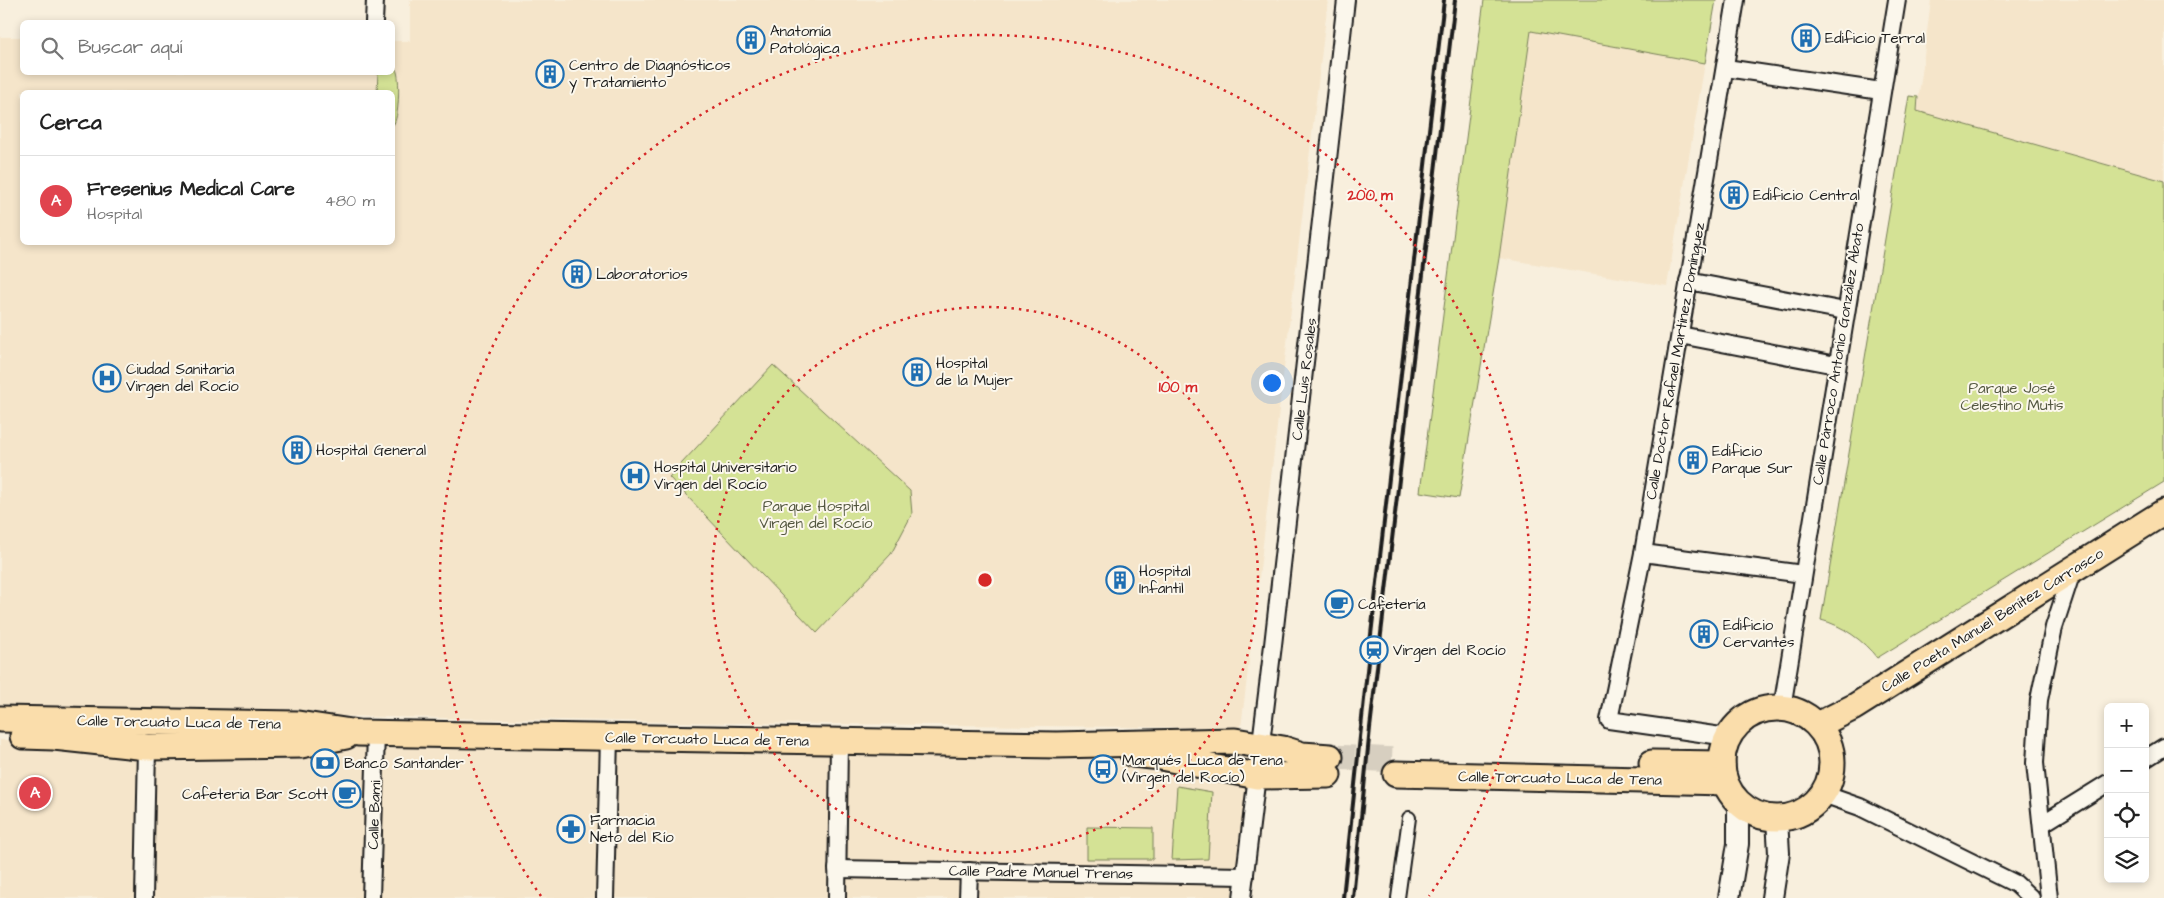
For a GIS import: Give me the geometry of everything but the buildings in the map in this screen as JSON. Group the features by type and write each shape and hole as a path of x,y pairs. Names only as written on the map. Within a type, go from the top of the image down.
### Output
{"main road":[{"name":"Calle Poeta Manuel Benítez Carrasco","path":"1818,726 1854,707 2164,512"},
{"path":"1782,708 1802,714 1818,726 1827,738 1832,752 1833,766 1830,781 1824,794 1811,808 1795,816 1777,819 1756,814 1728,783 1723,750 1728,737 1738,724 1751,714 1766,709 1782,708"},
{"name":"Calle Torcuato Luca de Tena","path":"0,719 298,724 367,733 1056,745 1165,741 1235,741 1258,759"},
{"name":"Calle Torcuato Luca de Tena","path":"0,735 54,737 147,747 301,745 367,733"},
{"name":"Calle Torcuato Luca de Tena","path":"1056,745 1161,757 1258,759 1329,766"},
{"name":"Calle Torcuato Luca de Tena","path":"1398,767 1728,783"}],"street":[{"path":"374,20 375,0"},
{"name":"Calle Luis Rosales","path":"1242,898 1276,627 1346,0"},
{"name":"Calle Doctor Rafael Martínez Domínguez","path":"1728,737 1609,720 1643,553 1736,0"},
{"name":"Calle Párroco Antonio González Abato","path":"1782,708 1836,365 1897,0"},
{"path":"1726,68 1881,91"},
{"path":"1688,281 1845,311"},
{"path":"1680,335 1836,365"},
{"path":"1643,553 1803,574"},
{"path":"2049,898 2035,764 2039,700 2054,627 2073,569"},
{"name":"Calle Bami","path":"367,733 371,898"},
{"path":"605,898 608,737"},
{"path":"837,898 839,741"},
{"path":"144,898 147,747"},
{"path":"2149,756 2164,747"},
{"path":"1728,783 1738,844 1729,898"},
{"path":"2042,824 2104,785"},
{"path":"1824,794 1860,807 2016,884 2032,898"},
{"path":"1398,898 1408,818"},
{"path":"1772,898 1779,852 1777,819"},
{"name":"Calle Padre Manuel Trenas","path":"837,869 1245,876"},
{"name":"Calle Padre Manuel Trenas","path":"968,898 970,871"}],"shaded area":[{"name":"Hospital Universitario Virgen del Rocío","path":"410,0 1328,0 1241,728 733,723 0,710 0,37 20,37 20,75 395,75 395,41 410,41"},
{"path":"1931,0 2164,0 2164,181 1917,111"},
{"path":"1531,31 1705,63 1667,286 1499,258"},
{"path":"0,740 1259,757 1241,898 0,898"}],"green space":[{"path":"1484,0 1716,0 1705,63 1531,31 1499,258 1459,498 1420,492"},
{"path":"395,68 399,91 395,121 395,90 377,90 378,75 395,75"},
{"name":"Parque José Celestino Mutis","path":"1909,96 1918,97 1917,111 2164,181 2164,482 1877,658 1852,634 1821,620"},
{"name":"Parque Hospital Virgen del Rocío","path":"773,365 910,491 912,514 891,554 817,633 669,477"},
{"path":"1177,786 1212,792 1208,859 1172,860"},
{"path":"1087,827 1153,828 1153,859 1087,859"}],"tunnel":[{"path":"1330,757 1400,760"}],"railway":[{"path":"1343,898 1369,652 1444,0"},
{"path":"1353,898 1370,728 1455,0"}],"place":[{"name":"Edificio Terral","path":"1806,38"},
{"name":"Anatomía Patológica","path":"751,40"},
{"name":"Centro de Diagnósticos y Tratamiento","path":"550,74"},
{"name":"Edificio Central","path":"1734,195"},
{"name":"Laboratorios","path":"577,274"},
{"name":"Hospital de la Mujer","path":"917,372"},
{"name":"Ciudad Sanitaria Virgen del Rocío","path":"107,378"},
{"name":"Hospital General","path":"297,450"},
{"name":"Edificio Parque Sur","path":"1693,460"},
{"name":"Hospital Universitario Virgen del Rocío","path":"635,476"},
{"name":"Hospital Infantil","path":"1120,580"},
{"name":"Cafetería","path":"1339,604"},
{"name":"Edificio Cervantes","path":"1704,634"},
{"name":"Virgen del Rocío","path":"1374,650"},
{"name":"Banco Santander","path":"325,763"},
{"name":"Marqués Luca de Tena (Virgen del Rocío)","path":"1103,769"},
{"name":"Fresenius Medical Care","path":"35,793"},
{"name":"Cafeteria Bar Scott","path":"347,794"},
{"name":"Farmacia Neto del Río","path":"571,829"}]}
